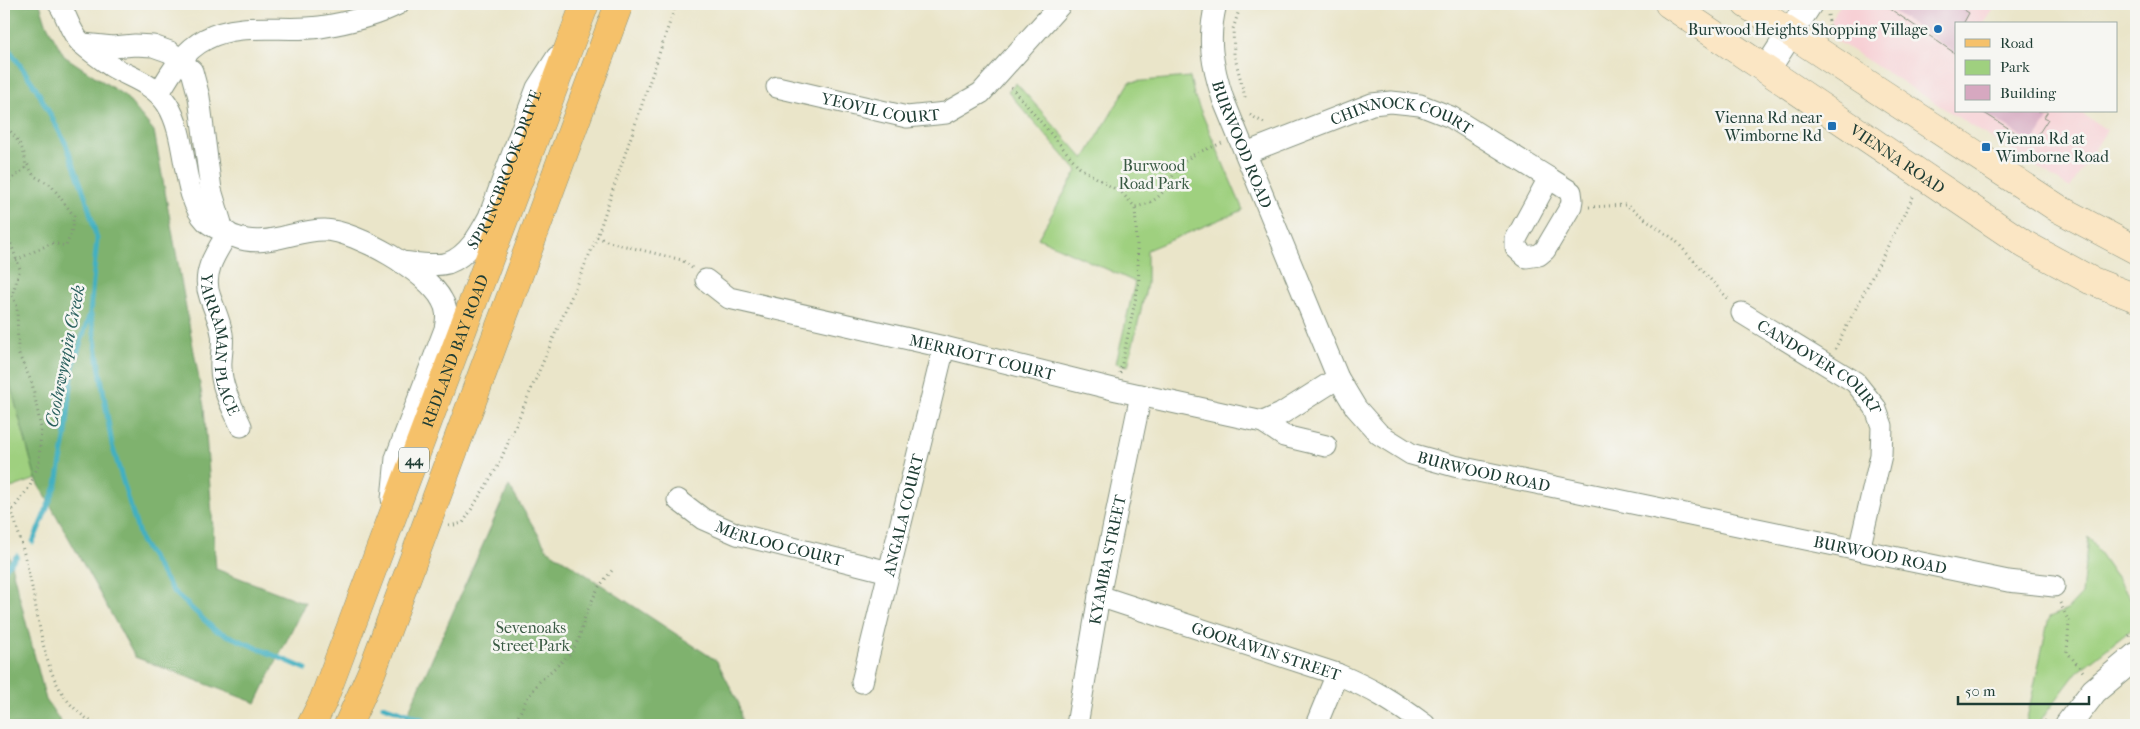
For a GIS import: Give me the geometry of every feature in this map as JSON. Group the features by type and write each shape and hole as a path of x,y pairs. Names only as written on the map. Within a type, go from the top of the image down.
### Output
{"main road":[{"name":"REDLAND BAY ROAD","path":"348,725 372,671 619,4"},
{"name":"VIENNA ROAD","path":"1669,4 2024,244 2090,280 2136,298"},
{"path":"1746,4 2059,209 2136,250"},
{"name":"REDLAND BAY ROAD","path":"311,725 323,701 581,16"}],"street":[{"path":"159,93 180,60 199,44 216,34 240,30 320,27 360,18 398,4"},
{"name":"YEOVIL COURT","path":"777,87 907,117 946,113 981,93 1061,4"},
{"name":"BURWOOD ROAD","path":"1213,4 1210,40 1214,70 1242,144 1338,378 1356,408 1379,434 1411,454 1454,466 2008,581 2054,586"},
{"path":"1767,69 1789,32 1809,4"},
{"name":"SPRINGBROOK DRIVE","path":"62,5 70,30 82,43 112,66 142,81 159,93 168,105 182,143 186,173 199,213 208,223 249,241 279,238 306,231 326,230 345,232 362,239 401,262 437,291 447,314 445,329 396,458 390,524"},
{"name":"SPRINGBROOK DRIVE","path":"401,262 449,263 468,249 480,235 489,217 537,88 581,16"},
{"path":"82,43 113,47 135,44 153,46 170,52 192,72 199,97 210,184 226,232"},
{"name":"CHINNOCK COURT","path":"1242,144 1372,104 1401,103 1420,105 1451,117 1571,192 1571,205"},
{"path":"1549,178 1518,232 1516,248 1520,254 1532,257 1545,250 1571,205"},
{"name":"YARRAMAN PLACE","path":"226,232 215,253 207,280 209,294 219,321 222,336 221,370 226,391 241,426"},
{"name":"MERRIOTT COURT","path":"706,280 729,298 944,347 1117,390 1262,422 1284,436 1326,446"},
{"name":"CANDOVER COURT","path":"1742,313 1854,382 1875,407 1882,426 1881,455 1859,550"},
{"name":"ANGALA COURT","path":"862,682 944,347"},
{"path":"1262,422 1281,414 1338,378"},
{"name":"KYAMBA STREET","path":"1077,725 1099,596 1141,395"},
{"name":"MERLOO COURT","path":"678,500 703,519 736,534 889,572"},
{"name":"GOORAWIN STREET","path":"1099,596 1337,674 1371,688 1425,725"},
{"path":"2068,725 2097,689 2136,656"},
{"path":"1316,725 1337,674"}],"path":[{"path":"424,532 463,523 498,466 596,237 676,4"},
{"path":"1241,4 1233,29 1234,54 1250,115 1266,125 1270,131"},
{"path":"1000,73 1080,168 1122,194 1135,207 1139,282 1117,390"},
{"path":"4,124 18,140 26,162 34,176 51,185 74,216 66,246 52,243 16,260"},
{"path":"1135,207 1149,204 1164,192 1175,172 1189,158 1242,144"},
{"path":"4,186 25,168 26,162"},
{"path":"1827,365 1924,176"},
{"path":"1571,205 1582,208 1626,205 1675,240 1742,313"},
{"path":"4,225 20,268 12,296 17,306 18,353 32,383 41,428 38,462 30,486 12,512"},
{"path":"596,237 682,260 706,280"},
{"path":"4,491 12,512 31,582 49,669 56,686 70,705 97,725"},
{"path":"514,725 526,700 539,682 571,653 579,639 585,616 598,588 614,568"},
{"path":"2054,586 2069,622 2067,652 2097,689"}],"shaded area":[{"name":"Burwood Heights Shopping Village","path":"1841,4 1997,4 1984,22 1955,22 1955,112 2080,112 2107,130 2070,188 1837,41 1831,18"}],"green space":[{"path":"4,4 40,4 46,23 64,56 125,96 154,131 204,407 216,569 305,603 256,703 135,657 36,479 4,362"},
{"name":"Burwood Road Park","path":"1190,77 1194,95 1243,210 1147,250 1147,284 1128,366 1116,363 1135,282 1038,238 1077,171 1008,92 1016,83 1084,159 1130,82"},
{"path":"4,362 36,479 11,488 4,469"},
{"name":"Sevenoaks Street Park","path":"509,486 547,549 717,661 739,704 742,725 438,725 405,720"},
{"path":"2088,536 2136,606 2136,626 2077,672 2037,725 2026,723 2049,617 2067,610 2082,594"},
{"path":"4,537 46,700 63,725 4,725"}],"building":[{"name":"Burwood Heights Shopping Village","path":"1883,4 1955,4 1969,13 1964,22 1955,22 1955,53"},
{"path":"1983,112 2047,112 2044,117 2048,119 2034,141 2030,139 2029,141"}],"waterway":[{"name":"Coolnwynpin Creek","path":"4,42 36,88 66,144 86,198 97,239 90,313 73,367 66,433 57,484 33,542"},
{"path":"91,315 112,445 141,541 173,591 215,630 306,669"},
{"name":"Coolnwynpin Creek","path":"4,570 17,556"},
{"path":"383,706 422,719"}],"place":[{"name":"Burwood Heights Shopping Village","path":"1938,29"},
{"name":"Vienna Rd near Wimborne Rd","path":"1832,126"},
{"name":"Vienna Rd at Wimborne Road","path":"1986,147"}]}
